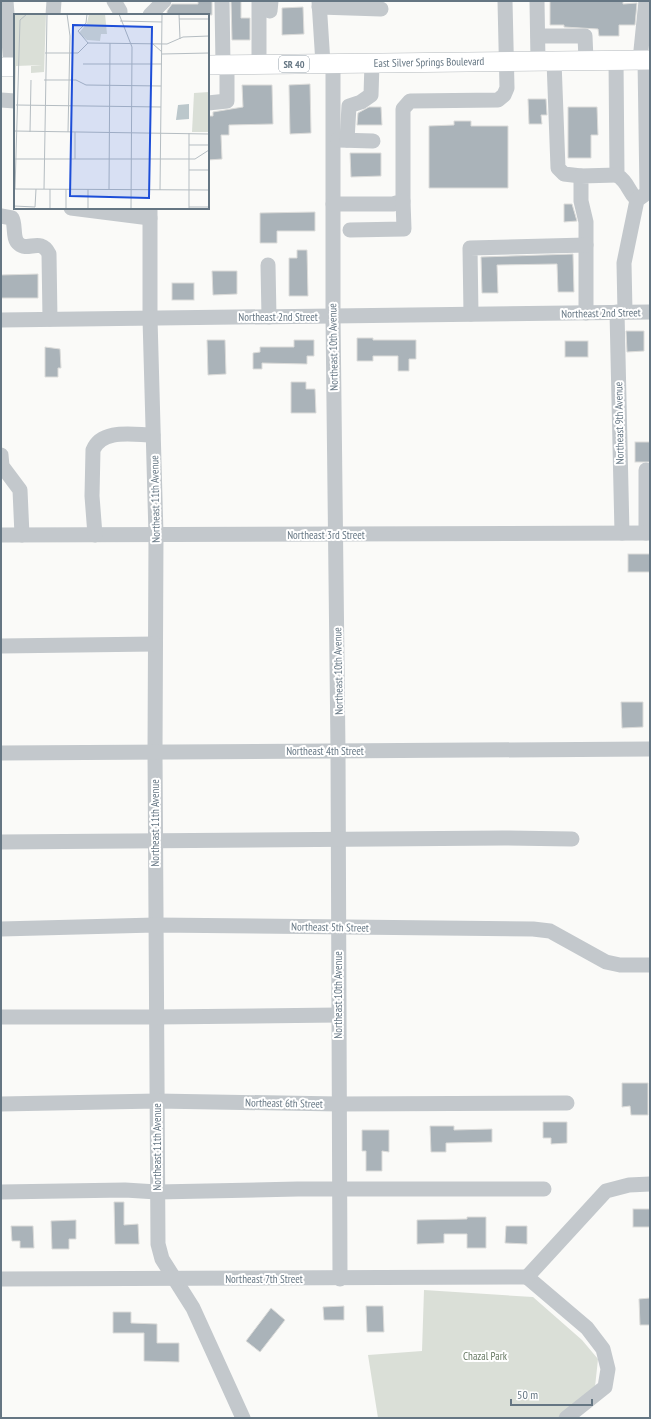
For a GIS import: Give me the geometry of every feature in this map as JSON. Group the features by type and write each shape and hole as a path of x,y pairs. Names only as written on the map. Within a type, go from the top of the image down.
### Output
{"main road":[{"name":"East Silver Springs Boulevard","path":"219,65 645,60"}],"street":[{"path":"114,1 120,11 120,14"},
{"path":"149,1 150,14"},
{"path":"151,14 164,1"},
{"path":"209,103 227,101 219,65 222,1"},
{"path":"350,230 404,229 403,109 410,101 498,100 504,95 507,88 505,1"},
{"path":"537,1 538,36 546,61 558,168 564,174 581,176 617,175 626,182 630,193 637,200 647,194 645,60 646,1"},
{"path":"9,67 10,3"},
{"path":"259,64 266,3"},
{"path":"319,4 381,9"},
{"name":"Northeast 10th Avenue","path":"319,4 340,140 333,204 338,750 338,1189 340,1279"},
{"path":"538,36 585,36 586,60"},
{"path":"616,60 617,175"},
{"path":"372,63 371,95 361,102 349,106 340,140 373,140"},
{"path":"1,100 14,101"},
{"path":"581,176 582,201 586,222 586,313"},
{"name":"Northeast 9th Avenue","path":"622,533 621,312 624,263 637,200"},
{"path":"333,204 393,204 403,201"},
{"path":"87,209 150,213"},
{"name":"Northeast 11th Avenue","path":"150,213 150,318 156,535 155,841 158,1244 162,1259 193,1308 243,1418"},
{"path":"1,216 12,218 14,222 15,238 18,244 21,246 41,246 47,249 49,254 50,319"},
{"path":"471,314 470,248 586,245"},
{"path":"268,265 269,317"},
{"name":"Northeast 2nd Street","path":"1,320 650,312"},
{"path":"94,535 92,496 93,450 96,444 101,439 112,436 153,435"},
{"path":"1,455 2,466 20,490 22,535"},
{"path":"646,470 648,533"},
{"name":"Northeast 3rd Street","path":"1,535 648,533"},
{"path":"1,646 155,644"},
{"name":"Northeast 4th Street","path":"1,752 650,750"},
{"path":"1,842 338,839 572,839"},
{"name":"Northeast 5th Street","path":"1,928 156,926 534,929 550,931 606,962 620,965 650,964"},
{"path":"1,1017 338,1015"},
{"name":"Northeast 6th Street","path":"1,1104 157,1101 338,1104 567,1103"},
{"path":"566,1418 604,1387 608,1369 603,1349 587,1328 527,1278 606,1191 628,1185 650,1184"},
{"path":"1,1192 125,1190 157,1192 338,1189 544,1189"},
{"name":"Northeast 7th Street","path":"1,1279 527,1278"}],"green space":[{"name":"Chazal Park","path":"424,1290 533,1297 582,1340 598,1359 595,1387 558,1418 378,1418 368,1355 422,1351"}],"building":[{"path":"198,1 212,1 212,15 167,14 167,11 172,4 198,4"},
{"path":"231,1 241,1 241,18 250,18 250,40 232,40"},
{"path":"550,1 623,1 623,4 637,3 635,25 619,25 619,36 599,36 598,29 550,25"},
{"path":"303,7 304,34 282,35 282,8"},
{"path":"310,84 311,133 290,134 289,85"},
{"path":"242,85 272,85 273,124 229,125 229,135 221,135 222,159 209,160 209,116 213,116 213,112 243,107"},
{"path":"528,99 546,99 547,115 541,115 542,124 529,124"},
{"path":"369,107 381,107 382,125 357,125 358,113"},
{"path":"568,107 597,107 598,135 591,135 591,158 568,158"},
{"path":"454,121 471,121 471,126 508,126 508,188 429,188 429,126 454,125"},
{"path":"350,153 381,153 381,176 351,177"},
{"path":"564,204 572,204 577,221 564,222"},
{"path":"315,212 315,231 277,231 277,243 260,243 260,213"},
{"path":"297,250 307,250 308,296 289,296 289,258 297,258"},
{"path":"573,254 574,292 558,292 557,264 497,265 498,293 482,293 481,257"},
{"path":"212,271 237,271 237,294 213,295"},
{"path":"38,274 38,298 1,298 1,275"},
{"path":"172,283 194,283 194,300 172,300"},
{"path":"626,331 644,331 644,351 627,352"},
{"path":"357,338 373,338 373,340 416,340 416,359 409,359 409,371 398,371 398,356 373,356 373,361 357,361"},
{"path":"207,340 225,340 226,374 208,375"},
{"path":"294,340 314,340 314,356 307,356 307,364 262,363 262,369 253,369 253,353 260,352 260,347 294,347"},
{"path":"565,341 588,341 588,357 565,357"},
{"path":"45,347 60,349 61,368 58,368 58,377 45,377"},
{"path":"291,382 306,382 306,389 315,389 316,413 291,413"},
{"path":"635,442 650,442 650,462 635,462"},
{"path":"628,554 650,554 650,572 628,572"},
{"path":"621,702 643,702 643,727 622,728"},
{"path":"622,1083 648,1083 648,1115 631,1115 630,1106 622,1107"},
{"path":"543,1122 567,1122 567,1143 551,1144 551,1138 543,1138"},
{"path":"430,1126 454,1126 454,1130 492,1129 492,1142 446,1143 446,1152 431,1152"},
{"path":"362,1130 389,1130 389,1152 382,1151 382,1171 366,1171 366,1151 362,1151"},
{"path":"114,1202 124,1202 124,1225 138,1224 139,1244 115,1244"},
{"path":"633,1209 650,1209 650,1227 633,1227"},
{"path":"467,1217 486,1217 486,1248 467,1248 467,1234 444,1234 444,1243 417,1244 417,1220 467,1219"},
{"path":"76,1220 76,1239 69,1239 69,1249 52,1249 51,1221"},
{"path":"11,1226 33,1226 34,1248 20,1248 20,1241 12,1241"},
{"path":"506,1226 527,1226 527,1244 505,1243"},
{"path":"650,1298 650,1325 640,1325 639,1299"},
{"path":"344,1306 344,1320 324,1320 323,1307"},
{"path":"366,1306 383,1306 384,1332 367,1332"},
{"path":"271,1308 285,1320 260,1352 246,1341"},
{"path":"113,1312 131,1312 131,1323 157,1324 157,1343 179,1343 179,1362 144,1361 144,1333 113,1333"}]}
